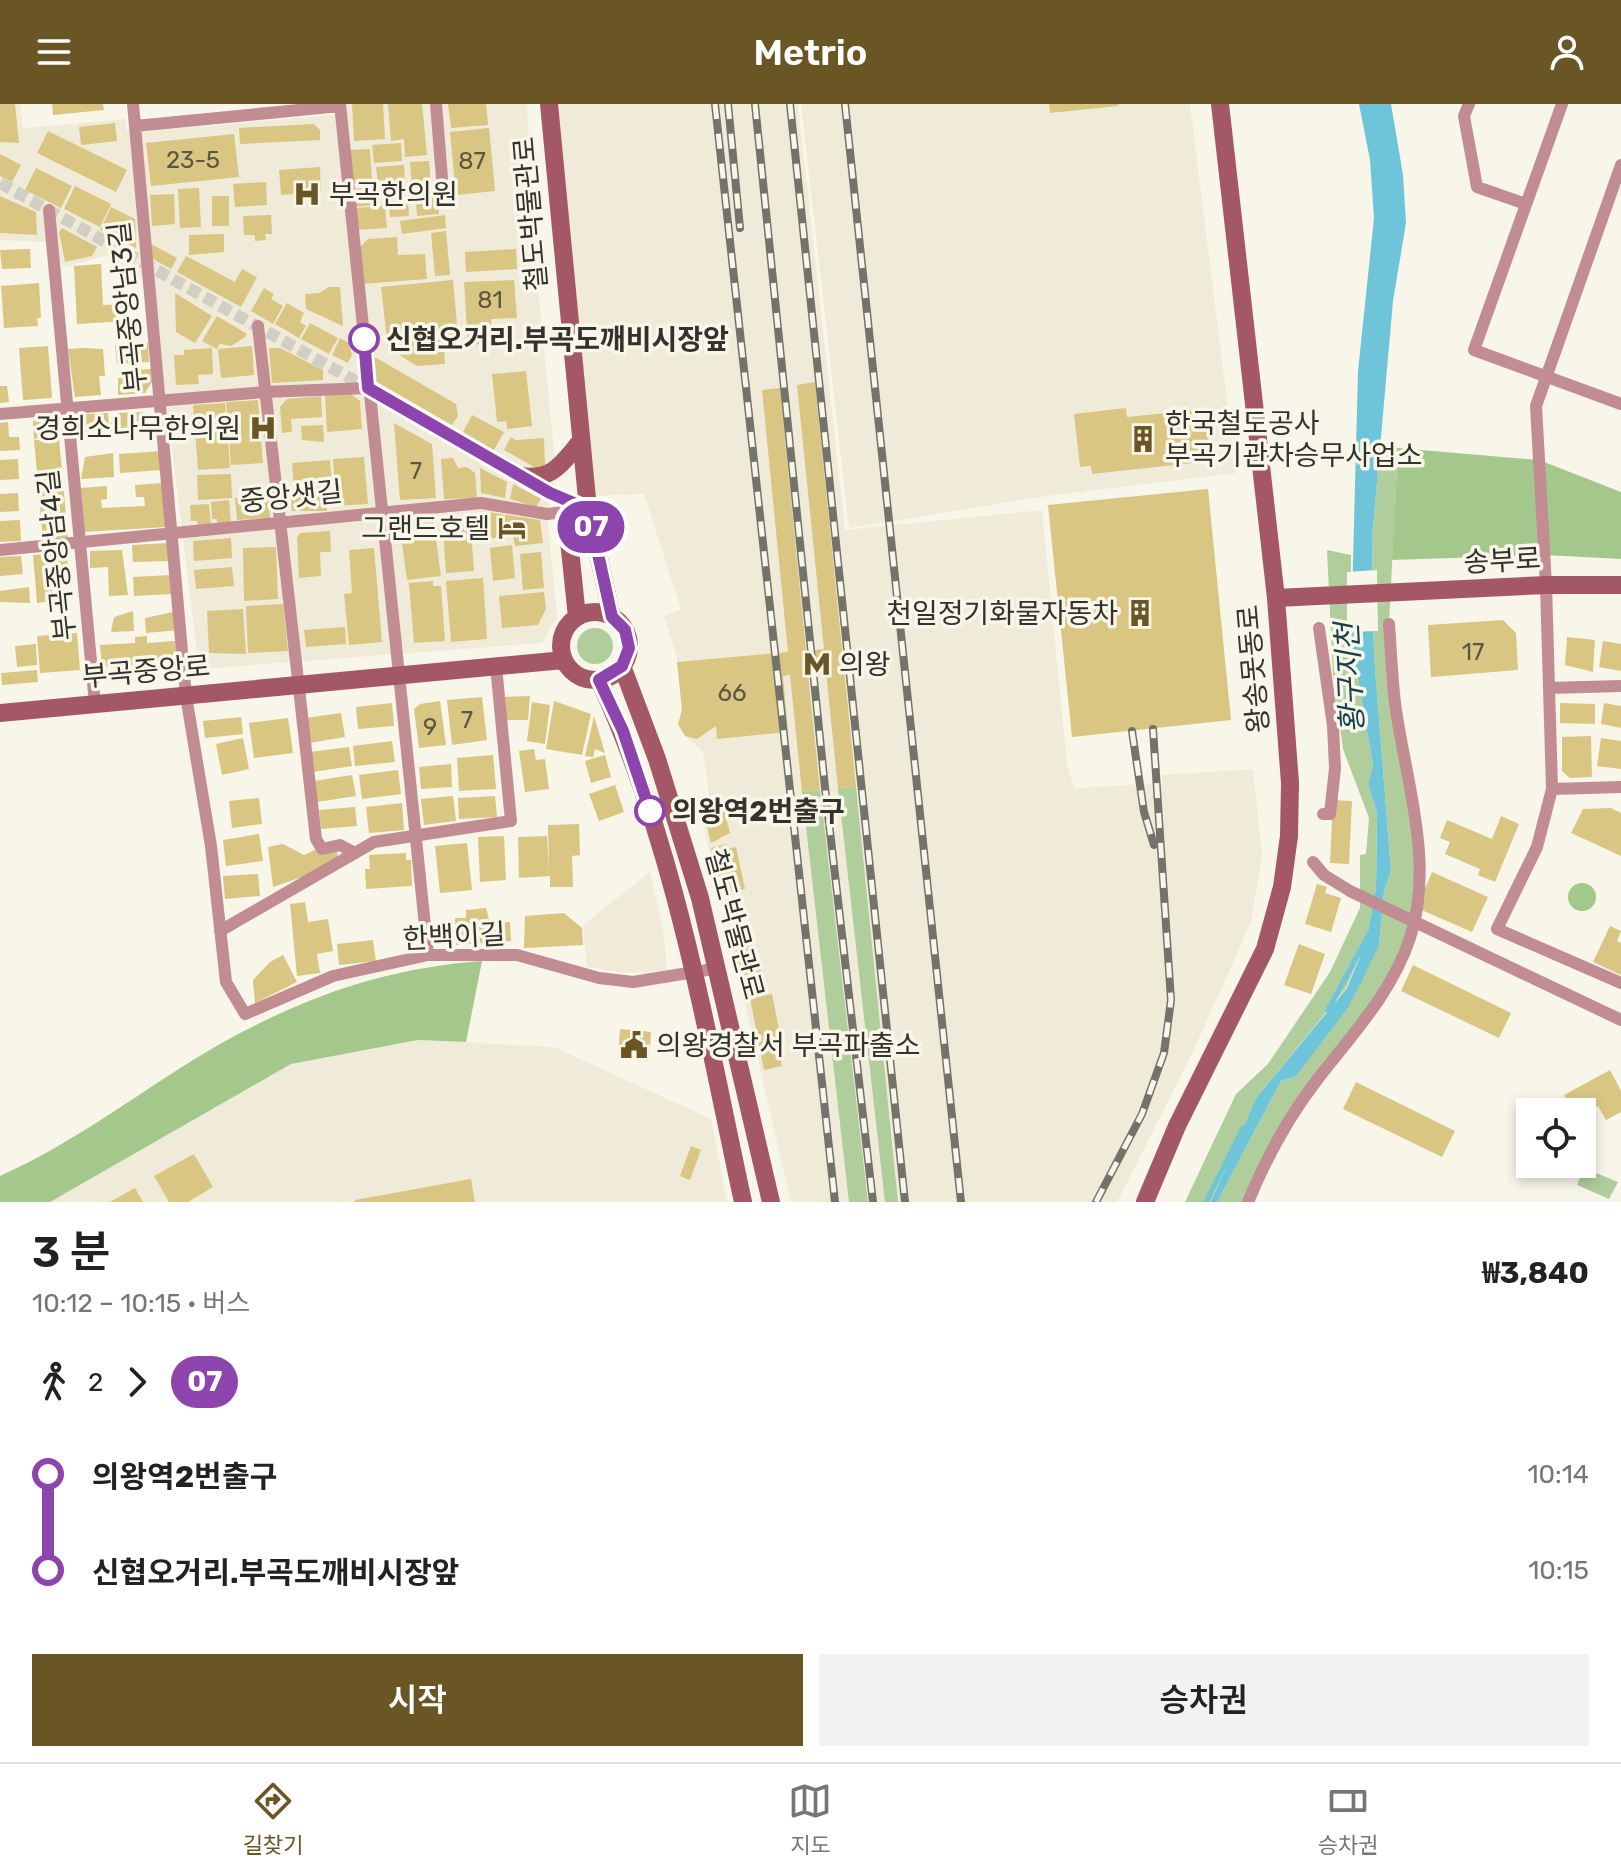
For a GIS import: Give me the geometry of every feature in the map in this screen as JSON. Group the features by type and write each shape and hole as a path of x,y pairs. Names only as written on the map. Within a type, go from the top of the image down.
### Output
{"street":[{"name":"부곡중앙남3길","path":"133,104 186,696 211,846 226,982 245,1014"},
{"path":"436,104 442,178"},
{"name":"철도박물관로","path":"549,104 588,509 612,617"},
{"name":"왕송못동로","path":"1145,1202 1177,1126 1265,949 1282,887 1289,836 1290,783 1276,598 1220,104"},
{"path":"1469,104 1464,116 1477,187 1526,204"},
{"path":"1562,104 1474,350 1621,404"},
{"path":"135,126 340,105 428,955"},
{"path":"1621,165 1536,406 1546,585 1552,789 1537,847 1497,929 1621,983"},
{"name":"부곡중앙남4길","path":"49,210 65,409 95,704"},
{"path":"258,326 316,839 322,849 340,845 355,853"},
{"path":"0,414 264,392 368,388 520,476 588,509 569,540 577,617 563,636 564,660 575,673 599,680 622,666 628,639 619,622 612,617 600,613 577,617"},
{"path":"520,476 533,478 556,472 581,441"},
{"name":"중앙샛길","path":"0,550 382,510 481,503 547,514 588,509"},
{"name":"송부로","path":"1276,598 1546,585 1621,585"},
{"path":"1248,1202 1266,1163 1314,1083 1368,1017 1409,939 1417,892 1416,824 1407,757 1395,705 1389,624"},
{"path":"1319,628 1333,726 1335,768 1330,814 1323,814"},
{"name":"부곡중앙로","path":"0,713 564,660"},
{"path":"220,931 374,842 511,821 496,666"},
{"name":"철도박물관로","path":"622,666 681,828 719,968 771,1202"},
{"name":"철도박물관로","path":"599,680 638,770 693,975 743,1202"},
{"path":"1549,688 1621,686"},
{"path":"1552,789 1621,787"},
{"path":"1313,862 1324,875 1410,922 1621,1020"},
{"name":"한백이길","path":"245,1014 333,976 428,955 517,955 599,978 633,982 693,975 719,968"}],"shaded area":[{"path":"0,104 20,104 23,128 125,119 127,131 140,132 344,114 344,104 527,104 533,240 556,472 547,514 557,617 542,643 199,669 165,392 145,286 140,274 105,256 64,267 46,242 0,240"},
{"path":"558,104 798,104 845,530 1042,510 1067,764 1074,788 1162,783 1162,775 1253,769 1262,855 1251,922 1191,1056 1117,1202 791,1202 697,798 709,795 703,752 685,736 677,658 664,616 681,609 644,494 593,496"},
{"path":"801,104 1190,104 1236,473 1054,495 849,528"},
{"path":"650,872 663,927 667,971 626,973 587,967 583,925"},
{"path":"418,1040 554,1047 711,1119 727,1202 50,1202 291,1064"}],"green space":[{"path":"1380,446 1398,448 1389,624 1416,824 1413,923 1389,982 1314,1083 1249,1202 1217,1202 1281,1081 1296,1076 1379,945 1384,892 1391,871 1374,655 1372,539"},
{"path":"1398,448 1539,460 1621,492 1621,559 1545,555 1392,560"},
{"path":"1327,550 1351,555 1351,638 1373,765 1368,784 1377,813 1376,888 1366,942 1346,988 1256,1098 1211,1202 1185,1202 1236,1094 1268,1064 1330,972 1360,908 1360,855 1366,854 1369,818 1343,749 1333,675"},
{"path":"595,628 608,633 613,646 608,659 595,664 582,659 577,646 582,633"},
{"path":"856,787 898,1202 885,1202 838,788"},
{"path":"820,790 868,1202 849,1202 802,792"},
{"path":"1582,883 1592,887 1596,897 1592,907 1582,911 1572,907 1568,897 1572,887"},
{"path":"482,961 466,1042 418,1040 291,1064 50,1202 0,1202 0,1176 62,1144 209,1050 270,1018 328,994 387,976"},
{"path":"1596,1173 1618,1182 1609,1199 1577,1185 1580,1178 1596,1178"}],"water":[{"name":"황구지천","path":"1359,104 1391,104 1403,175 1406,223 1393,301 1372,539 1374,655 1391,871 1384,892 1379,945 1347,1009 1296,1076 1281,1081 1217,1202 1211,1202 1256,1098 1347,988 1366,942 1376,888 1377,813 1368,784 1373,765 1351,638 1358,371 1374,218 1370,160"}],"pier":[{"path":"1377,570 1378,631 1347,632 1347,572"}],"building":[{"path":"0,104 15,104 19,143 0,142"},
{"path":"52,104 103,104 104,110 53,115"},
{"path":"352,104 383,104 385,139 354,141"},
{"path":"388,104 422,104 427,155 405,157 404,139 391,141"},
{"path":"448,104 486,104 488,125 451,128"},
{"path":"1049,104 1118,104 1118,106 1050,113"},
{"path":"115,123 117,141 81,145 79,127"},
{"path":"314,124 320,130 320,140 240,144 239,128"},
{"path":"489,128 495,191 456,195 450,132"},
{"path":"48,131 127,170 116,192 37,153"},
{"path":"234,134 239,177 151,186 146,143"},
{"path":"401,143 402,161 374,163 372,145"},
{"path":"370,149 372,182 351,184 349,150"},
{"path":"0,154 21,165 12,182 0,176"},
{"path":"429,161 431,186 412,187 410,162"},
{"path":"404,165 405,182 378,184 376,167"},
{"path":"320,167 321,192 281,195 279,170"},
{"path":"36,168 72,186 61,208 25,190"},
{"path":"266,182 267,205 235,207 233,184"},
{"path":"75,186 111,204 100,227 64,209"},
{"path":"374,187 375,205 354,207 352,189"},
{"path":"437,187 439,214 417,216 415,189"},
{"path":"199,188 201,227 180,228 178,189"},
{"path":"174,194 175,224 152,226 150,195"},
{"path":"0,196 36,212 37,235 0,233"},
{"path":"212,196 229,196 229,226 212,226"},
{"path":"408,199 409,216 390,217 389,201"},
{"path":"385,206 387,228 355,230 354,208"},
{"path":"111,207 135,219 136,248 100,230"},
{"path":"271,215 272,234 265,234 266,240 255,241 255,235 244,235 243,216"},
{"path":"445,215 446,228 402,234 400,221"},
{"path":"62,228 97,247 92,256 65,262 59,232"},
{"path":"446,231 450,275 435,276 431,233"},
{"path":"224,234 224,252 189,255 189,235"},
{"path":"397,237 398,255 425,254 427,279 361,284 358,249 368,239"},
{"path":"151,244 177,258 171,269 151,258"},
{"path":"30,249 31,268 2,269 0,250"},
{"path":"516,249 517,269 466,272 465,252"},
{"path":"186,256 235,282 242,269 257,277 241,307 177,272"},
{"path":"101,264 103,305 125,304 126,321 77,324 74,266"},
{"path":"453,280 459,347 444,349 445,364 417,366 388,348 381,287"},
{"path":"514,280 517,318 491,319 493,343 468,345 464,282"},
{"path":"39,283 41,318 37,318 38,326 4,328 1,286"},
{"path":"329,287 340,287 343,326 306,309 305,294 319,293"},
{"path":"264,288 274,294 271,299 283,306 273,324 251,311"},
{"path":"175,293 212,316 195,343 176,332"},
{"path":"287,303 304,313 300,322 306,326 299,338 275,324"},
{"path":"217,316 247,334 245,337 231,346 220,344 217,349 202,341"},
{"path":"310,323 338,338 329,354 301,339"},
{"path":"340,338 349,343 352,355 348,363 332,355"},
{"path":"148,343 149,362 117,364 115,345"},
{"path":"48,346 52,398 23,400 19,348"},
{"path":"252,346 254,375 221,378 218,349"},
{"path":"212,348 213,374 198,375 199,384 176,385 174,355 184,355 184,350"},
{"path":"269,348 280,348 323,370 323,380 272,383"},
{"path":"68,349 103,349 105,376 99,376 101,395 75,397"},
{"path":"373,356 456,404 458,416 452,425 372,379 367,365"},
{"path":"151,369 152,382 145,393 118,395 118,378 136,377 135,370"},
{"path":"526,371 532,426 507,429 506,421 497,422 492,374"},
{"path":"815,382 856,787 838,788 826,672 808,674 820,790 802,792 790,675 783,676 788,732 717,739 716,726 697,739 685,736 678,724 682,710 677,662 788,652 762,390 780,388 806,651 824,649 797,385"},
{"path":"0,386 7,386 9,402 0,403"},
{"path":"348,392 360,401 362,429 327,432 325,394"},
{"path":"321,396 322,417 291,419 292,432 282,433 280,407 287,399"},
{"path":"258,400 263,463 231,465 226,402"},
{"path":"225,403 230,468 198,470 193,405"},
{"name":"한국철도공사 부곡기관차승무사업소","path":"1126,408 1127,417 1205,409 1211,461 1092,474 1091,466 1080,467 1074,414"},
{"path":"144,412 153,419 154,434 111,436 110,424 119,413"},
{"path":"108,413 110,436 76,438 75,424 84,414"},
{"path":"472,415 504,432 494,450 463,432"},
{"path":"56,416 57,434 34,439 33,421"},
{"path":"8,422 9,437 19,437 20,450 0,451 0,423"},
{"path":"394,423 432,444 436,498 400,500"},
{"path":"323,425 324,442 302,440 301,426"},
{"path":"511,437 516,440 544,438 545,464 541,471 504,450"},
{"path":"59,438 68,538 43,540 34,440"},
{"path":"161,451 162,470 120,473 119,454"},
{"path":"113,453 114,477 81,479 85,457"},
{"path":"364,457 368,504 336,506 333,459"},
{"path":"453,458 458,468 467,467 475,473 477,498 444,499 441,459"},
{"path":"18,459 19,479 0,480 0,460"},
{"path":"330,460 332,486 294,489 292,463"},
{"path":"480,468 507,482 505,498 481,493"},
{"path":"231,474 232,498 198,500 197,475"},
{"path":"162,483 166,527 83,532 81,488 107,486 107,499 101,500 102,508 145,506 144,497 136,497 135,485"},
{"path":"513,484 541,499 536,507 510,499"},
{"name":"천일정기화물자동차","path":"1208,489 1231,720 1072,737 1048,505"},
{"path":"18,493 19,511 0,512 0,494"},
{"path":"325,494 327,511 292,511 291,497"},
{"path":"269,496 270,518 237,520 235,498"},
{"path":"229,500 231,524 217,524 217,519 212,519 211,502"},
{"path":"209,504 211,526 198,527 197,521 191,521 190,505"},
{"name":"그랜드호텔","path":"481,511 540,520 543,543 515,546 513,536 484,539"},
{"path":"470,516 474,571 446,573 442,518"},
{"path":"433,517 441,576 407,580 399,522"},
{"path":"20,520 21,541 0,542 0,521"},
{"path":"330,531 331,552 320,552 321,576 299,578 297,538 300,533"},
{"path":"231,538 232,558 194,561 193,541"},
{"path":"169,543 170,561 133,562 132,545"},
{"path":"512,545 515,578 493,581 490,548"},
{"path":"276,547 278,599 244,601 243,548"},
{"path":"374,548 382,642 349,645 344,594 352,593 349,550"},
{"path":"122,550 128,595 109,596 108,567 90,568 90,551"},
{"path":"541,552 544,588 523,590 520,554"},
{"path":"67,553 68,571 51,572 54,601 37,603 33,555"},
{"path":"21,556 23,574 0,576 0,557"},
{"path":"232,567 234,586 196,589 194,570"},
{"path":"171,575 172,594 134,596 133,577"},
{"path":"483,578 487,639 451,642 446,581"},
{"path":"433,581 433,586 441,586 445,641 414,643 409,583"},
{"path":"29,587 30,603 0,602 0,591"},
{"path":"544,592 546,609 538,625 502,628 499,596"},
{"path":"283,604 288,651 248,653 246,606"},
{"path":"243,609 246,654 209,653 207,611"},
{"path":"133,611 134,631 111,632 114,617"},
{"path":"178,611 179,630 146,633 145,618"},
{"path":"1503,620 1516,633 1518,670 1431,677 1428,625"},
{"path":"345,627 346,644 306,647 304,630"},
{"path":"77,633 80,670 40,673 37,636"},
{"path":"147,636 147,643 175,641 177,662 102,667 100,645 135,643 135,637"},
{"path":"1567,637 1595,640 1593,672 1565,665"},
{"path":"1603,641 1621,644 1621,671 1599,667"},
{"path":"36,644 37,665 17,667 15,646"},
{"path":"37,670 38,682 2,685 1,673"},
{"path":"530,696 528,720 504,720 502,697"},
{"path":"482,697 487,740 452,745 447,700"},
{"path":"440,701 446,745 419,748 414,709 420,704"},
{"path":"554,701 591,714 582,755 546,749"},
{"path":"532,702 550,705 545,744 527,741"},
{"path":"392,703 394,726 358,729 356,707"},
{"path":"1560,703 1595,704 1595,724 1560,723"},
{"path":"1604,703 1621,706 1621,728 1601,724"},
{"path":"341,713 345,737 309,743 305,718"},
{"path":"594,716 605,753 595,749 593,757 585,756"},
{"path":"241,717 243,734 205,738 203,721"},
{"path":"288,718 293,753 254,758 249,723"},
{"path":"1591,736 1592,777 1570,778 1562,771 1562,737"},
{"path":"243,738 249,769 222,775 216,744"},
{"path":"1601,738 1621,741 1621,769 1597,766"},
{"path":"392,741 395,762 355,766 353,746"},
{"path":"349,747 352,766 313,772 310,752"},
{"path":"534,749 536,760 545,759 549,789 525,792 519,751"},
{"path":"493,755 496,789 459,791 457,758"},
{"path":"605,755 611,777 591,783 585,761"},
{"path":"451,764 452,787 421,789 419,767"},
{"path":"398,770 401,794 362,799 359,775"},
{"path":"352,775 356,796 317,802 314,781"},
{"path":"615,785 624,812 599,821 589,794"},
{"path":"453,796 456,821 424,825 421,799"},
{"path":"495,796 497,817 459,819 458,798"},
{"path":"259,798 262,824 232,828 229,801"},
{"path":"721,798 730,833 711,843 701,803"},
{"path":"1333,800 1352,801 1349,864 1330,863"},
{"path":"402,803 404,830 369,833 366,807"},
{"path":"355,807 357,826 321,829 319,810"},
{"path":"1611,808 1621,813 1621,856 1571,833 1583,809"},
{"path":"1501,816 1519,824 1495,882 1478,875 1480,869 1445,854 1450,842 1440,838 1447,820 1492,839"},
{"path":"579,824 580,855 572,856 573,887 550,887 550,876 519,878 518,837 547,836 549,871 548,825"},
{"path":"259,834 263,861 226,866 223,840"},
{"path":"504,836 506,880 480,882 478,837"},
{"path":"467,843 472,890 440,893 435,846"},
{"path":"283,844 304,855 319,848 337,849 338,858 313,873 273,887 268,847"},
{"path":"727,844 728,849 736,847 745,889 721,894 711,848"},
{"path":"406,853 406,860 411,860 412,886 366,889 365,869 370,869 369,855"},
{"path":"1432,872 1488,897 1472,932 1417,908"},
{"path":"258,874 260,896 225,899 223,876"},
{"path":"1317,884 1327,887 1325,893 1341,898 1331,932 1305,924"},
{"path":"305,902 308,922 328,919 333,951 317,954 320,973 297,976 290,904"},
{"path":"486,908 490,923 510,922 511,941 456,945 455,918 466,918 466,910"},
{"path":"564,913 582,928 583,945 524,948 525,916"},
{"path":"1610,926 1621,931 1617,941 1621,943 1621,975 1593,962"},
{"path":"751,937 765,986 745,991 734,941"},
{"path":"373,940 376,961 339,965 337,944"},
{"path":"1299,944 1325,954 1311,994 1284,985"},
{"path":"283,955 297,982 255,1003 253,980 270,962"},
{"path":"1413,965 1511,1013 1499,1038 1401,991"},
{"path":"772,994 784,1055 780,1057 782,1066 764,1070 750,998"},
{"name":"의왕경찰서 부곡파출소","path":"620,1029 651,1032 649,1061 618,1059"},
{"path":"1610,1070 1621,1091 1621,1112 1606,1120 1596,1107 1596,1098 1566,1098 1564,1095"},
{"path":"1356,1082 1455,1131 1442,1157 1343,1109"},
{"path":"691,1146 701,1150 690,1180 680,1176"},
{"path":"194,1154 213,1187 188,1202 169,1202 154,1176"},
{"path":"471,1179 475,1202 355,1202 355,1200"},
{"path":"135,1188 143,1202 110,1202"}],"waterway":[{"name":"황구지천","path":"1328,1010 1369,934"},
{"name":"황구지천","path":"1206,1202 1243,1128"}],"tunnel":[{"path":"0,183 368,388"}],"railway":[{"path":"715,104 835,1202"},
{"path":"728,104 740,228"},
{"path":"755,104 826,797 873,1202"},
{"path":"790,104 905,1202"},
{"path":"845,104 961,1202"},
{"path":"1096,1202 1142,1114 1164,1053 1171,1000 1153,729"},
{"path":"1132,731 1144,812 1154,845"}],"bus line":[{"name":"07","path":"364,339 368,388 550,493 588,509 599,574 612,617 625,630 629,648 627,658 616,673 599,680 623,731 650,811"}],"place":[{"name":"부곡한의원","path":"307,194"},
{"name":"신협오거리.부곡도깨비시장앞","path":"364,339"},
{"name":"경희소나무한의원","path":"263,428"},
{"name":"한국철도공사 부곡기관차승무사업소","path":"1143,439"},
{"name":"그랜드호텔","path":"512,528"},
{"name":"천일정기화물자동차","path":"1140,613"},
{"name":"의왕","path":"817,664"},
{"name":"의왕역2번출구","path":"650,811"},
{"name":"의왕경찰서 부곡파출소","path":"634,1045"}]}
